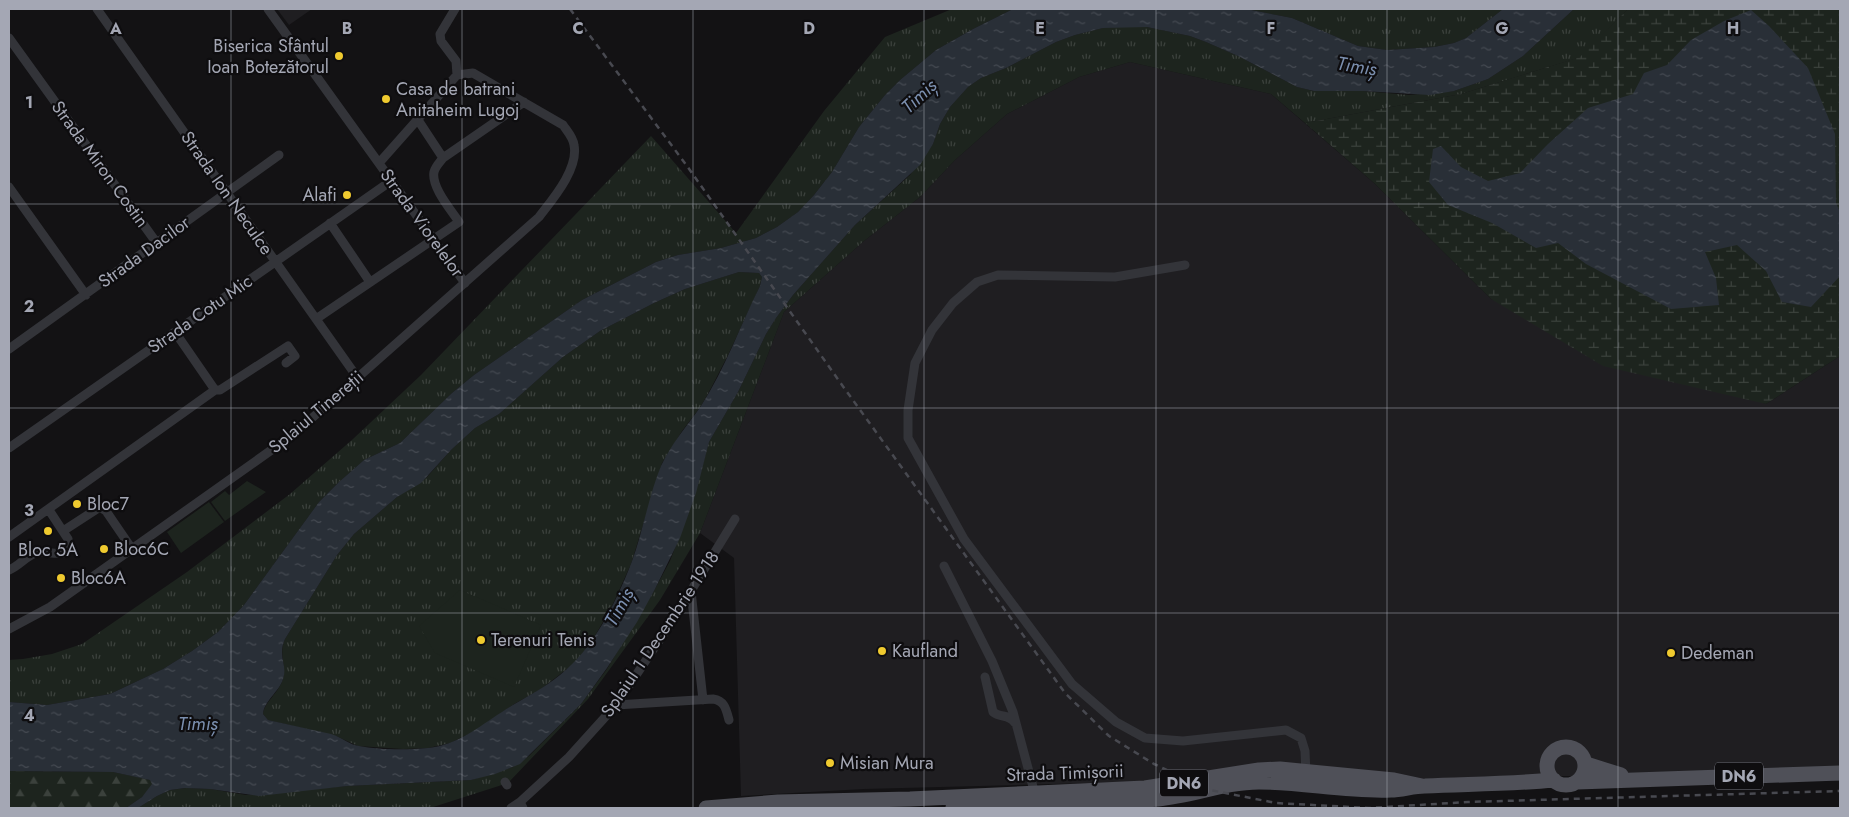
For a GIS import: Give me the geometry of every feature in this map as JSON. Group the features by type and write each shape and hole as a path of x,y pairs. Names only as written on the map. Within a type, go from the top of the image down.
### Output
{"main road":[{"path":"1520,782 1548,760 1556,750 1568,746 1579,751 1584,757 1586,764 1583,774 1577,782 1567,785 1554,780 1548,771 1548,760"},
{"name":"DN6","path":"1586,764 1637,779"},
{"name":"DN6","path":"1577,782 1840,773"},
{"name":"Strada Timișorii","path":"706,808 778,802 910,799 1037,799 1062,802 1160,799 1185,796 1224,786 1306,779 1335,789 1392,790 1422,786 1498,785 1554,780"},
{"name":"Strada Timișorii","path":"927,808 1037,799"}],"street":[{"name":"Strada Ion Neculce","path":"97,9 357,377"},
{"name":"Strada Viorelelor","path":"268,9 465,283"},
{"path":"316,320 459,222 436,188 434,172 443,158 524,102 473,73 458,75 456,60 441,41 440,34 455,9"},
{"name":"Strada Miron Costin","path":"9,38 156,242"},
{"name":"Strada Viorelelor","path":"379,163 458,75"},
{"name":"Splaiul Tinereții","path":"9,629 50,607 294,434 539,217 562,187 572,167 575,147 570,135 562,125 524,102"},
{"path":"418,120 443,158"},
{"name":"Strada Dacilor","path":"9,349 279,155"},
{"name":"Strada Cotu Mic","path":"9,448 391,181"},
{"path":"9,187 86,295"},
{"path":"330,223 370,282"},
{"path":"1185,265 1116,277 998,275 977,282 953,302 932,330 915,364 908,410 908,438 964,538 1072,684 1116,722 1145,738 1183,741 1286,730 1301,738 1305,751 1306,779"},
{"path":"175,332 216,390"},
{"path":"9,537 216,390 220,390 288,346 295,356 286,362"},
{"path":"63,531 96,508 104,508 132,549"},
{"path":"9,570 35,553 63,553 68,549 70,544 49,510"},
{"name":"Splaiul 1 Decembrie 1918","path":"511,808 521,805 569,757 616,705 691,592 735,519"},
{"path":"944,566 992,661 1016,723 1037,799"},
{"path":"691,592 703,700"},
{"path":"675,617 693,613"},
{"path":"985,677 993,712 997,715 1011,718 1016,723"},
{"path":"616,705 720,700 725,706 729,720"}],"shaded area":[{"path":"277,9 312,9 289,25"},
{"path":"1130,62 1271,94 1374,183 1491,299 1766,404 1840,356 1840,781 1657,776 1533,776 1393,780 1129,782 864,789 741,796 734,558 700,533 784,312 864,241 920,197 955,160 1007,114 1079,77"}],"green space":[{"path":"952,9 1013,9 936,50 900,80 859,127 832,172 798,212 777,227 756,238 721,248 678,255 656,262 582,300 474,375 452,393 400,443 364,460 339,482 319,502 244,605 218,632 192,651 163,669 110,694 47,705 9,702 9,660 52,654 82,644 187,572 290,494 353,439 421,375 651,136 736,233 824,111 885,37"},
{"path":"1246,9 1503,9 1466,38 1454,43 1434,47 1387,50 1358,46 1292,18"},
{"path":"1574,9 1628,9 1581,57 1461,94 1305,123 1271,94 1130,62 1079,77 1007,114 955,160 920,197 864,241 784,312 700,533 660,600 588,699 508,783 430,808 138,808 170,790 186,788 210,789 246,795 347,786 471,780 513,767 529,756 581,704 607,669 655,589 670,561 692,504 709,442 738,392 766,334 776,318 793,295 855,225 910,175 933,144 940,124 950,107 968,87 981,78 1006,68 1056,42 1075,35 1103,28 1126,26 1147,27 1190,36 1238,56 1297,87 1314,91 1363,91 1409,95 1454,91 1488,79 1523,56"},
{"path":"1628,9 1840,9 1840,356 1766,404 1603,366 1491,299 1374,183 1305,123 1461,94 1580,57"},
{"path":"739,272 759,273 762,277 760,286 711,388 662,463 631,564 611,608 593,639 576,662 541,689 514,704 477,730 450,743 428,748 403,749 358,746 336,736 268,720 263,714 264,709 283,679 282,650 285,639 337,555 354,534 397,497 427,477 451,450 475,428 499,414 563,357 600,331 685,289"},
{"path":"247,481 266,492 225,521 211,502 225,491 229,495"},
{"path":"209,502 224,522 181,553 167,532"},
{"name":"Terenuri Tenis","path":"460,590 541,625 514,687 435,653 419,626"},
{"path":"9,771 113,772 151,780 153,784 142,797 126,808 9,808"}],"water":[{"name":"Timiș","path":"1013,9 1246,9 1292,18 1358,46 1387,50 1434,47 1454,43 1466,38 1503,9 1574,9 1523,56 1488,79 1454,91 1430,95 1363,91 1314,91 1297,87 1238,56 1206,42 1190,36 1147,27 1103,28 1075,35 1056,42 1006,68 981,78 968,87 950,107 940,124 933,144 920,165 855,225 793,295 776,318 766,334 738,392 709,442 696,493 680,538 637,622 581,704 520,764 495,774 471,780 347,786 259,796 210,789 185,788 170,790 138,808 126,808 142,797 152,784 150,780 113,772 9,771 9,702 47,705 110,694 163,669 192,651 218,632 244,605 319,502 364,460 400,443 452,393 474,375 582,300 656,262 678,255 721,248 756,238 777,227 798,212 814,195 832,172 859,127 885,95 936,50","holes":["739,272 759,273 762,277 760,286 718,377 661,466 631,564 618,594 593,639 560,675 458,739 428,748 384,749 367,747 352,744 331,734 268,720 263,714 264,709 283,679 282,651 285,639 337,555 354,534 397,497 421,483 451,450 475,428 499,414 563,357 600,331 685,289"]},
{"path":"1751,10 1769,26 1808,68 1835,134 1836,203 1840,212 1840,276 1811,307 1782,302 1766,271 1737,245 1705,252 1716,278 1719,305 1671,309 1586,264 1558,243 1536,248 1492,223 1448,205 1429,182 1433,149 1441,146 1461,167 1488,181 1520,173 1548,144 1588,108 1633,94 1644,73 1667,65 1691,40 1724,21"}],"railway":[{"path":"570,9 687,166 842,385 1065,693 1109,736 1154,764 1210,790 1276,803 1369,808 1468,802 1840,791"}],"place":[{"name":"Biserica Sfântul Ioan Botezătorul","path":"339,56"},
{"name":"Casa de batrani Anitaheim Lugoj","path":"386,99"},
{"name":"Alafi","path":"347,195"},
{"name":"Bloc7","path":"77,504"},
{"name":"Bloc 5A","path":"48,531"},
{"name":"Bloc6C","path":"104,549"},
{"name":"Bloc6A","path":"61,578"},
{"name":"Terenuri Tenis","path":"481,640"},
{"name":"Kaufland","path":"882,651"},
{"name":"Dedeman","path":"1671,653"},
{"name":"Misian Mura","path":"830,763"}]}
